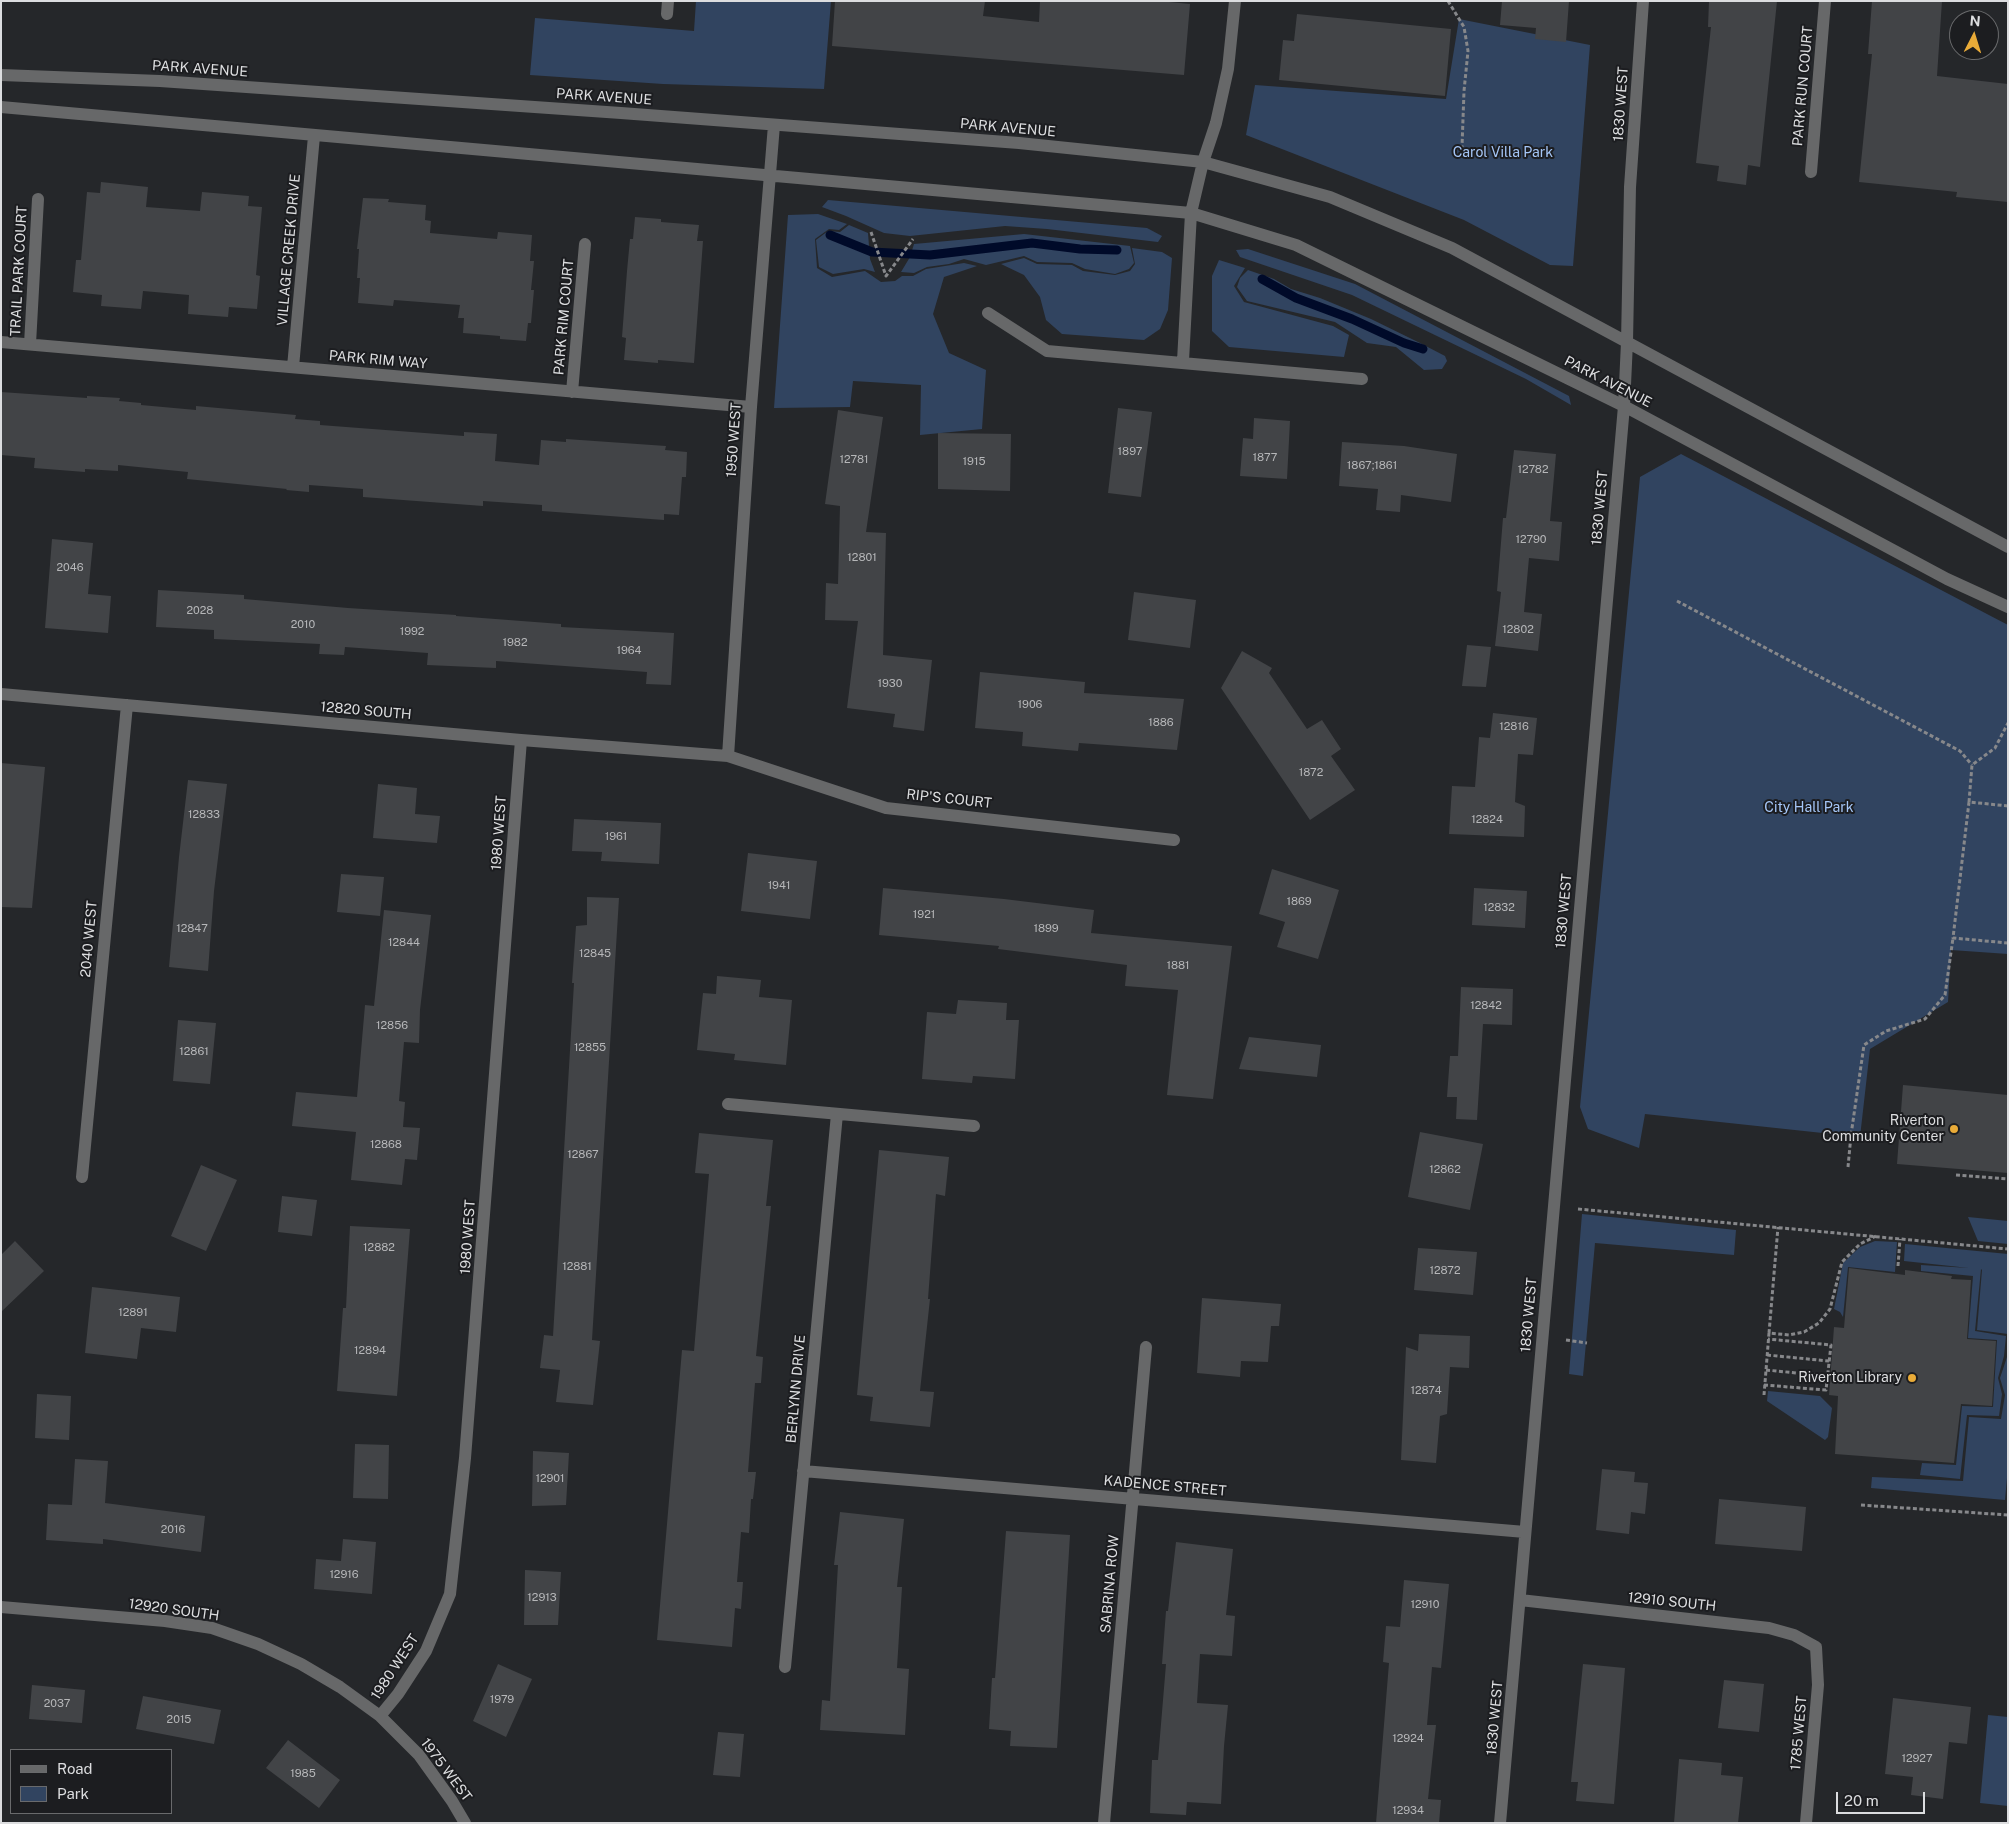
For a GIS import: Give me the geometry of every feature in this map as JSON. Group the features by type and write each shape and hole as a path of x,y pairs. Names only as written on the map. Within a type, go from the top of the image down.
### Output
{"street":[{"path":"1183,362 1192,213 1203,162 1216,123 1228,69 1235,1"},
{"name":"1830 WEST","path":"1500,1823 1624,406 1630,187 1644,1"},
{"name":"PARK RUN COURT","path":"1811,172 1825,1"},
{"name":"PARK AVENUE","path":"1,75 170,81 1019,143 1203,162 1330,197 1452,248 2008,547"},
{"name":"PARK AVENUE","path":"1,107 1192,213 1296,245 1624,406 1947,579 2004,605"},
{"name":"1950 WEST","path":"728,756 751,408 774,125"},
{"name":"VILLAGE CREEK DRIVE","path":"293,367 314,136"},
{"name":"TRAIL PARK COURT","path":"30,344 38,199"},
{"name":"PARK RIM COURT","path":"572,392 585,244"},
{"path":"988,313 1047,350 1362,379"},
{"name":"PARK RIM WAY","path":"1,342 751,408"},
{"name":"12820 SOUTH","path":"1,694 522,740 728,756"},
{"name":"2040 WEST","path":"82,1177 127,705"},
{"name":"1980 WEST","path":"380,1716 398,1694 426,1651 450,1594 466,1458 522,740"},
{"name":"RIP'S COURT","path":"728,756 886,808 1174,840"},
{"path":"728,1104 974,1126"},
{"name":"BERLYNN DRIVE","path":"784,1666 837,1114"},
{"name":"SABRINA ROW","path":"1104,1823 1146,1347"},
{"name":"KADENCE STREET","path":"803,1470 1525,1532"},
{"name":"12910 SOUTH","path":"1520,1600 1769,1628 1794,1635 1816,1647"},
{"name":"12920 SOUTH","path":"1,1607 165,1621 212,1628 258,1644 301,1664 340,1687 380,1716"},
{"name":"1785 WEST","path":"1806,1823 1818,1684 1816,1647"},
{"name":"1975 WEST","path":"380,1716 420,1755 452,1800 465,1823"}],"path":[{"path":"1448,1 1464,27 1468,51 1462,147"},
{"path":"871,232 886,276 913,239"},
{"path":"1677,601 1960,751 1972,765 1945,995 1925,1019 1886,1031 1864,1046 1848,1167"},
{"path":"1972,765 1995,748 2008,723"},
{"path":"1969,802 2008,806"},
{"path":"1953,938 2008,943"},
{"path":"1956,1175 2008,1179"},
{"path":"1578,1209 2008,1249"},
{"path":"1764,1395 1778,1227"},
{"path":"1769,1333 1790,1335 1804,1332 1819,1323 1830,1309 1842,1262 1860,1244 1877,1236"},
{"path":"1898,1266 1900,1239"},
{"path":"1764,1385 1826,1390 1831,1345 1768,1339"},
{"path":"1566,1340 1587,1344"},
{"path":"1767,1355 1829,1361"},
{"path":"1766,1370 1828,1376"},
{"path":"1861,1505 2008,1515"}],"green space":[{"path":"696,1 831,1 824,89 663,84 530,75 535,18 694,31"},
{"name":"Carol Villa Park","path":"1459,19 1590,45 1573,266 1550,265 1464,220 1246,135 1255,85 1446,99"},
{"path":"828,200 1147,228 1162,236 1158,242 1005,226 910,236 884,233 822,207"},
{"path":"818,214 847,224 839,230 829,229 815,239 817,268 832,277 865,271 881,282 895,281 902,276 913,276 926,269 964,263 977,266 944,277 933,314 949,353 986,370 982,429 920,435 921,385 853,381 850,407 774,408 788,215"},
{"path":"849,225 868,233 870,259 875,272 864,269 833,274 819,267 816,240 828,231 840,232"},
{"path":"1024,234 1130,246 1134,263 1129,269 1115,274 1085,269 1072,263 1037,262 1024,256 986,265 964,259 949,264 927,267 914,273 901,272 910,257 914,244"},
{"path":"1132,248 1162,252 1172,258 1168,310 1160,329 1144,340 1062,334 1046,320 1040,297 1024,275 1001,264 1024,258 1037,264 1072,265 1083,271 1115,275 1130,271 1135,264"},
{"path":"1248,249 1355,284 1569,396 1571,405 1526,379 1352,295 1240,257 1236,250"},
{"path":"1219,260 1245,268 1234,286 1244,302 1333,326 1349,335 1344,357 1229,347 1212,331 1212,276"},
{"path":"1248,270 1274,279 1291,289 1320,298 1371,319 1445,356 1447,361 1442,369 1424,370 1396,347 1367,343 1335,322 1247,301 1237,287 1240,278"},
{"name":"City Hall Park","path":"1681,454 2008,625 2008,954 1951,950 1948,1002 1870,1049 1860,1137 1645,1114 1639,1148 1588,1129 1580,1107 1640,477"},
{"path":"1582,1214 1736,1230 1734,1255 1595,1243 1583,1376 1569,1374"},
{"path":"1968,1217 2008,1221 2008,1244 1978,1241"},
{"path":"1875,1241 1897,1242 1895,1272 1848,1267 1843,1317 1840,1312 1834,1309 1843,1263 1860,1247"},
{"path":"1905,1244 2008,1254 2008,1334 1977,1330 1981,1269 1975,1331 2006,1336 2004,1356 1998,1378 2002,1394 1999,1416 1967,1415 1960,1479 1920,1475 1922,1463 1956,1465 1962,1406 1993,1407 1997,1340 1968,1338 1973,1276 1921,1271 1921,1265 1969,1268 1904,1261"},
{"path":"2008,1344 2008,1467 2005,1500 1871,1488 1872,1477 1963,1481 1969,1417 2001,1419 2005,1395 2000,1378 2007,1357"},
{"path":"1768,1391 1820,1396 1832,1408 1828,1437 1825,1440 1767,1401"},
{"path":"1988,1715 2008,1717 2008,1806 1980,1803"}],"building":[{"path":"835,1 985,1 983,16 1039,22 1040,1 1159,1 1190,4 1184,75 832,46"},
{"path":"1502,1 1569,1 1566,42 1535,39 1536,28 1500,25"},
{"path":"1709,1 1777,1 1760,167 1748,165 1746,185 1717,181 1719,166 1696,163 1711,27 1708,27"},
{"path":"1872,1 1942,1 1937,76 2008,84 2008,202 1956,197 1957,192 1859,182 1872,54 1868,54"},
{"path":"1297,14 1451,29 1445,96 1279,80 1283,40 1294,41"},
{"path":"101,182 148,187 146,207 200,211 202,192 249,196 248,206 262,207 256,275 260,276 257,309 229,307 228,317 188,314 189,295 143,291 141,309 101,306 102,295 73,292 76,260 81,260 87,192 100,193"},
{"path":"363,198 389,199 388,202 426,205 425,220 431,221 430,233 497,239 498,232 532,235 530,261 534,261 531,290 534,290 531,323 528,323 526,341 500,339 500,336 463,333 464,318 458,318 460,305 394,300 393,306 358,303 360,278 357,278 359,249 357,249"},
{"path":"635,217 661,219 661,222 699,225 697,241 703,241 694,363 658,360 658,363 624,360 626,338 622,337 627,271 630,239 633,239"},
{"path":"1,392 87,398 87,396 120,398 119,401 141,403 141,405 196,410 196,406 296,415 295,419 320,421 320,425 464,436 464,432 497,434 495,461 539,465 541,440 566,442 566,439 666,446 665,450 687,452 686,477 682,477 679,515 664,514 664,520 542,511 542,505 483,501 483,506 363,497 363,489 309,485 309,492 286,490 187,479 188,472 118,465 118,471 85,469 85,472 34,468 35,458 1,455"},
{"path":"1118,408 1152,412 1141,497 1108,493"},
{"path":"838,410 883,417 866,532 886,533 883,655 932,660 924,731 893,727 895,714 847,708 858,621 825,620 826,583 838,584 840,506 825,504"},
{"path":"1254,418 1290,421 1287,479 1240,476 1243,438 1253,439"},
{"path":"938,433 1011,434 1010,491 938,489"},
{"path":"1342,442 1404,446 1457,454 1451,502 1401,495 1400,512 1376,510 1378,489 1339,486"},
{"path":"1514,450 1556,454 1550,521 1562,522 1559,561 1529,558 1524,612 1542,614 1538,651 1495,646 1501,592 1497,591 1503,518 1506,518"},
{"path":"52,539 93,543 88,594 111,596 108,633 45,628"},
{"path":"158,590 244,595 244,599 561,624 561,627 674,633 671,685 646,684 647,672 496,661 496,668 427,665 428,653 345,647 344,655 319,654 320,644 214,639 214,630 156,627"},
{"path":"1134,592 1196,600 1190,648 1128,640"},
{"path":"1467,645 1491,647 1486,687 1462,686"},
{"path":"1242,651 1272,668 1269,673 1307,729 1322,720 1341,749 1331,756 1355,790 1310,820 1221,688"},
{"path":"980,672 1085,682 1084,693 1184,699 1177,750 1079,743 1078,751 1022,746 1023,732 975,728"},
{"path":"1493,713 1537,718 1533,755 1518,754 1515,802 1525,806 1524,837 1449,834 1452,786 1475,787 1479,737 1490,738"},
{"path":"1,763 45,767 32,908 1,907"},
{"path":"188,780 227,784 214,891 208,971 169,967"},
{"path":"378,784 417,788 415,814 440,816 437,843 373,838"},
{"path":"574,819 661,823 659,864 601,861 602,852 572,851"},
{"path":"748,853 817,861 810,919 741,911"},
{"path":"1272,869 1339,890 1318,959 1277,947 1285,922 1259,914"},
{"path":"341,874 384,877 380,916 337,912"},
{"path":"883,888 1004,899 1094,910 1091,933 1232,946 1213,1099 1167,1095 1178,990 1125,986 1127,965 998,949 999,946 879,935"},
{"path":"1474,888 1527,891 1525,928 1472,925"},
{"path":"587,897 619,898 592,1340 600,1341 593,1405 556,1402 560,1370 540,1368 544,1335 553,1336 576,926 587,925"},
{"path":"384,910 431,915 420,1010 419,1043 404,1042 399,1101 405,1102 403,1127 420,1128 417,1160 405,1159 402,1185 351,1180 356,1132 292,1126 296,1092 357,1097 365,1005 374,1006"},
{"path":"717,976 761,980 759,997 792,1000 786,1065 734,1060 735,1054 697,1050 703,993 716,994"},
{"path":"1461,987 1513,989 1512,1025 1483,1024 1477,1120 1456,1119 1457,1097 1447,1097 1450,1056 1458,1056"},
{"path":"958,1000 1007,1003 1006,1020 1019,1020 1015,1079 973,1076 972,1083 922,1079 927,1012 956,1014"},
{"path":"178,1020 216,1023 210,1084 173,1081"},
{"path":"1249,1037 1321,1045 1317,1077 1239,1069"},
{"name":"Riverton Community Center","path":"1903,1085 2008,1095 2008,1173 1897,1164"},
{"path":"1420,1132 1483,1144 1470,1210 1408,1197"},
{"path":"699,1133 773,1140 766,1206 771,1206 756,1356 763,1357 761,1383 755,1383 748,1472 756,1472 753,1499 751,1499 749,1533 741,1532 737,1582 743,1582 741,1609 735,1608 732,1647 657,1640 682,1350 694,1351 709,1174 695,1173"},
{"path":"879,1150 949,1157 945,1196 936,1194 928,1299 930,1299 920,1391 934,1392 930,1427 870,1421 873,1397 857,1395"},
{"path":"201,1165 237,1180 206,1251 171,1236"},
{"path":"282,1196 317,1200 312,1236 278,1232"},
{"path":"350,1226 410,1229 397,1396 337,1391 343,1308 346,1308"},
{"path":"15,1241 44,1271 1,1312 1,1255"},
{"path":"1418,1248 1477,1252 1473,1295 1414,1290"},
{"name":"Riverton Library","path":"1849,1268 1905,1275 1905,1270 1952,1276 1951,1279 1971,1280 1967,1339 1996,1341 1992,1406 1961,1404 1954,1463 1835,1454 1838,1396 1829,1395 1834,1327 1844,1328"},
{"path":"92,1287 180,1297 176,1332 141,1328 137,1359 85,1353"},
{"path":"1202,1298 1281,1304 1279,1326 1271,1326 1268,1362 1241,1361 1240,1377 1197,1373"},
{"path":"1419,1334 1470,1336 1469,1368 1450,1367 1447,1414 1440,1416 1436,1463 1401,1460 1406,1347 1418,1351"},
{"path":"37,1394 71,1396 69,1440 35,1438"},
{"path":"355,1444 389,1445 388,1499 353,1498"},
{"path":"533,1451 569,1453 566,1505 532,1506"},
{"path":"75,1459 108,1461 105,1503 205,1516 201,1552 103,1539 103,1544 46,1540 48,1504 72,1505"},
{"path":"1602,1469 1635,1472 1634,1482 1648,1483 1645,1514 1631,1512 1629,1534 1596,1530"},
{"path":"1719,1499 1806,1507 1802,1551 1715,1544"},
{"path":"840,1512 904,1519 897,1587 902,1587 897,1668 909,1669 905,1735 820,1730 822,1700 830,1701 838,1565 834,1565"},
{"path":"1006,1531 1070,1535 1057,1748 1010,1746 1011,1731 989,1729 992,1678 995,1678"},
{"path":"343,1539 376,1542 372,1594 314,1589 316,1559 341,1561"},
{"path":"1176,1542 1233,1549 1226,1615 1235,1616 1232,1656 1200,1654 1197,1703 1228,1705 1221,1804 1187,1802 1186,1815 1150,1813 1152,1760 1158,1760 1166,1664 1162,1664 1166,1611 1168,1611"},
{"path":"525,1570 561,1572 558,1625 524,1625"},
{"path":"1404,1580 1449,1584 1441,1668 1432,1667 1427,1725 1436,1725 1428,1799 1441,1800 1439,1823 1376,1823 1389,1663 1383,1662 1386,1626 1400,1627"},
{"path":"498,1664 532,1679 506,1737 473,1721"},
{"path":"1583,1664 1625,1668 1614,1804 1576,1801 1578,1782 1571,1782"},
{"path":"1724,1680 1764,1684 1759,1732 1718,1728"},
{"path":"32,1685 85,1690 82,1723 29,1719"},
{"path":"143,1696 221,1710 214,1744 136,1729"},
{"path":"1893,1698 1971,1707 1967,1744 1949,1742 1943,1799 1911,1795 1913,1777 1885,1774"},
{"path":"718,1732 744,1734 740,1777 713,1775"},
{"path":"288,1740 340,1780 319,1808 266,1768"},
{"path":"1679,1759 1722,1763 1721,1775 1743,1777 1738,1823 1674,1823"}],"waterway":[{"path":"830,235 872,252 930,255 1032,243 1080,249 1117,250"},
{"path":"1262,279 1296,298 1352,319 1404,343 1423,349"}],"place":[{"name":"Riverton Community Center","path":"1954,1129"},
{"name":"Riverton Library","path":"1912,1378"}]}
